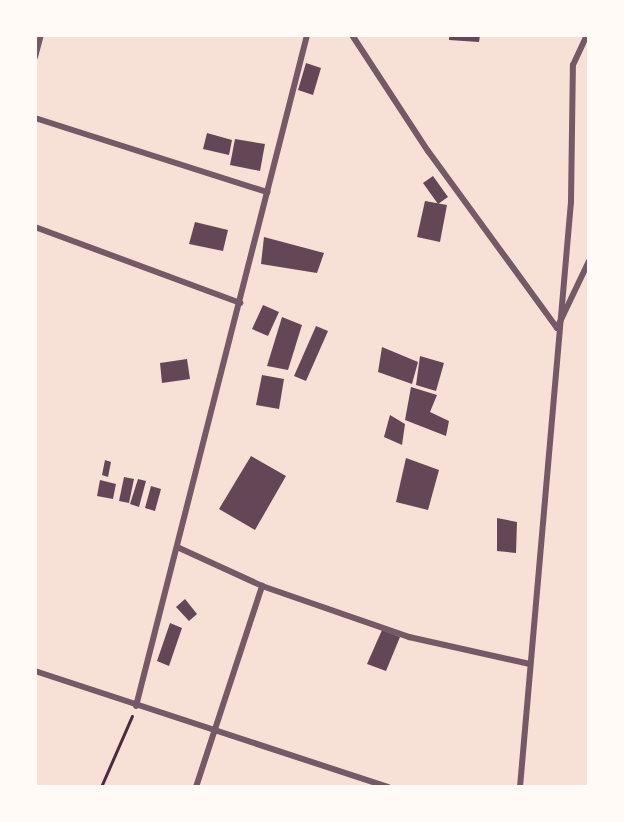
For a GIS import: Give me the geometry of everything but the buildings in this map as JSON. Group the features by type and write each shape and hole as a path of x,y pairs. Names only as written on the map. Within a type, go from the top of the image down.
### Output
{"street":[{"path":"35,57 41,35"},
{"path":"136,706 307,35"},
{"path":"352,35 428,151 557,328"},
{"path":"520,787 557,328 571,202 573,65 587,35"},
{"path":"35,118 267,192"},
{"path":"35,227 240,303"},
{"path":"557,328 589,261"},
{"path":"177,547 262,586 408,637 530,664"},
{"path":"196,787 211,733 262,586"},
{"path":"35,671 211,733 388,787"}],"path":[{"path":"101,787 136,706"}]}
